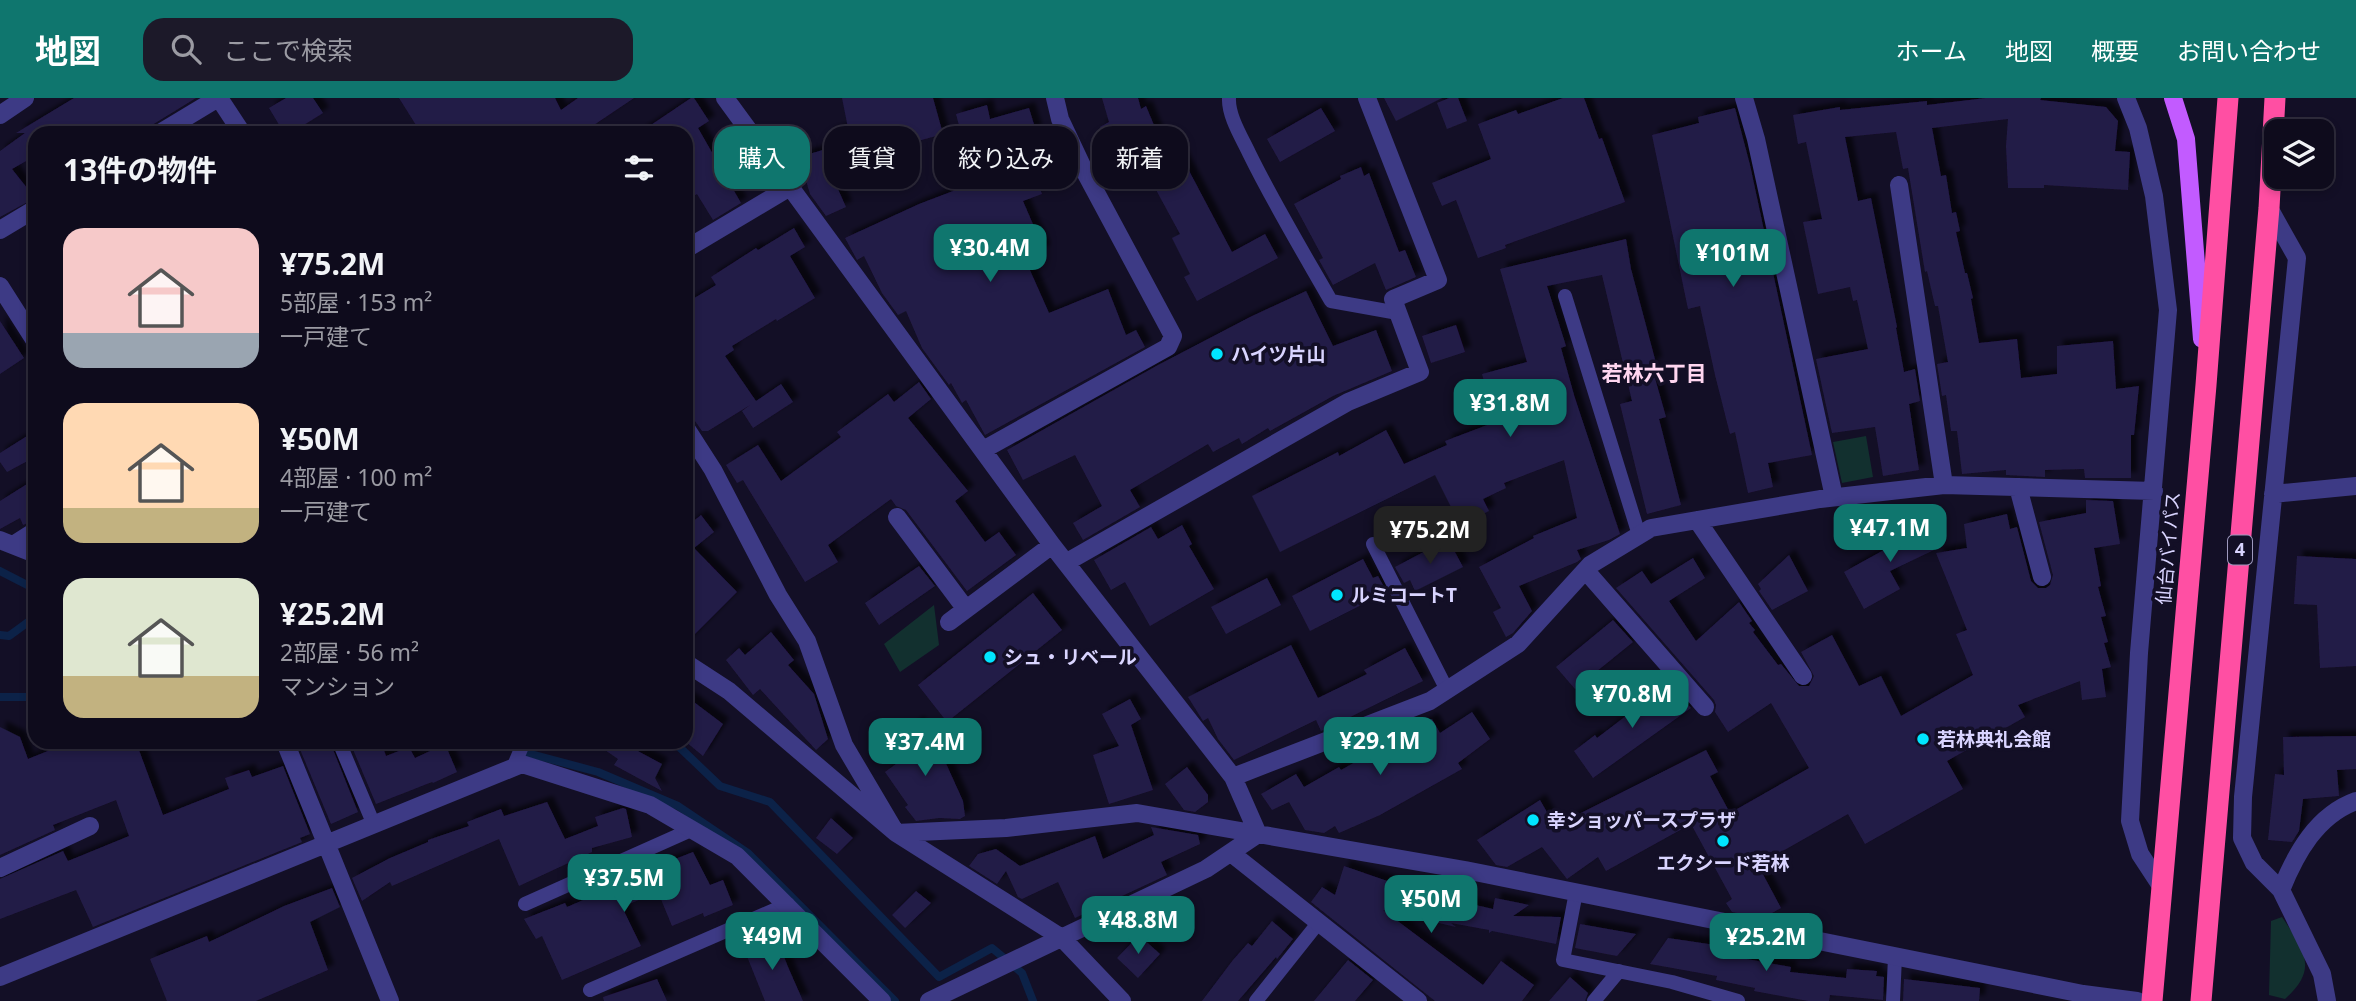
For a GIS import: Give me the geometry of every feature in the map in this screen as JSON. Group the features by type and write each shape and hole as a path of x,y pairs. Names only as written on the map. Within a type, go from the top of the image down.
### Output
{"highway":[{"name":"仙台バイパス","path":"2152,1001 2228,98"},
{"name":"4","path":"2201,1001 2269,208 2275,98"}],"main road":[{"path":"2173,98 2186,139 2206,384"}],"street":[{"path":"0,115 25,98"},
{"path":"172,126 219,98 237,126"},
{"path":"725,98 745,126"},
{"path":"983,450 1168,348 1173,336 1085,172 1060,119 1055,98"},
{"path":"1066,562 1348,402 1420,372 1393,299 1438,280 1367,98"},
{"path":"1744,98 1756,139 1834,497"},
{"path":"2126,98 2138,128 2154,196 2168,310 2139,653 2130,821 2140,853 2161,886"},
{"path":"1899,185 1944,485"},
{"path":"693,245 787,189"},
{"path":"791,189 1052,545 1233,777 1258,834"},
{"path":"2269,208 2297,258 2243,797 2242,838 2253,863 2281,890 2322,974 2327,1001"},
{"path":"0,230 28,213"},
{"path":"0,286 28,330"},
{"path":"693,439 713,470 778,595 807,641 844,745 896,833"},
{"path":"1233,777 1430,701 1518,644 1590,565 1651,528 1834,497 1944,485 2154,491"},
{"path":"2273,494 2356,486"},
{"path":"2018,487 2042,577"},
{"path":"897,517 965,608"},
{"path":"1697,520 1803,676"},
{"path":"6,543 28,534"},
{"path":"6,543 28,551"},
{"path":"949,622 1052,545"},
{"path":"1586,571 1705,706"},
{"path":"693,668 729,691 896,833 1062,938 1122,1001"},
{"path":"288,749 390,1001"},
{"path":"0,977 522,764 650,805 737,856 788,904 882,1001"},
{"path":"2281,890 2293,860 2315,829 2345,805 2356,801"},
{"path":"896,833 1006,828 1137,813 1465,870 2083,994 2137,1001"},
{"path":"0,869 90,826"},
{"path":"929,1001 1206,869 1258,834"},
{"path":"1231,853 1418,1001"}],"lane":[{"path":"1228,98 1239,132 1272,199 1331,300 1398,313"},
{"path":"1565,296 1639,535"},
{"path":"1373,544 1447,690"},
{"path":"342,749 374,824"},
{"path":"513,768 521,749"},
{"path":"525,904 693,829"},
{"path":"1576,892 1563,960 1672,982 1738,1001"},
{"path":"590,990 788,904"},
{"path":"1256,1001 1319,922"},
{"path":"1893,1001 1895,957"},
{"path":"1594,1001 1619,971"}],"green space":[{"path":"1866,436 1873,477 1842,483 1833,442"},
{"path":"934,605 939,645 900,672 884,644"},
{"path":"2282,917 2301,949 2305,968 2296,988 2285,999 2269,995 2271,921"}],"building":[{"path":"74,98 196,98 150,126 28,126 28,160 12,169 28,189 28,202 0,217 0,151 25,133 16,133"},
{"path":"286,98 313,98 323,113 302,126 280,126 269,108"},
{"path":"399,98 555,98 561,110 578,98 634,98 592,126 417,126"},
{"path":"694,98 709,121 698,128 714,156 714,189 733,189 741,203 713,220 697,194 693,196 693,126 649,126"},
{"path":"842,98 933,98 941,126 934,126 934,137 920,140 920,126 848,126"},
{"path":"1102,98 1138,98 1141,109 1146,106 1154,126 1102,126 1109,122"},
{"path":"1384,98 1442,98 1396,121"},
{"path":"1458,98 1467,121 1447,129 1437,103"},
{"path":"1563,98 1584,98 1625,202 1505,245 1506,248 1478,258 1456,200 1442,206 1432,183 1491,159 1478,124 1516,110 1518,114"},
{"path":"1986,98 2041,98 2040,100 2106,107 2118,121 2115,151 2130,152 2128,190 2044,185 2044,188 2008,188 2008,119 1932,128 1941,176 1946,175 1952,213 1956,212 1960,231 1956,232 1973,298 1971,299 1979,343 2017,339 2021,378 2057,374 2057,346 2113,341 2116,389 2139,386 2134,435 2131,435 2131,478 2085,478 2084,469 2045,470 2045,477 2006,475 2006,470 1962,474 1957,431 1951,431 1946,395 1942,396 1937,364 1948,362 1938,306 1935,306 1927,271 1925,272 1908,168 1903,169 1896,132 1845,137 1858,201 1871,198 1904,372 1915,369 1920,401 1909,404 1919,470 1883,476 1875,427 1832,433 1816,359 1868,349 1857,300 1853,301 1850,287 1818,294 1803,222 1822,219 1806,142 1798,144 1793,115 1840,107 1840,110 1927,101 1927,105"},
{"path":"987,105 990,119 1029,108 1034,126 959,126 956,114"},
{"path":"1321,108 1335,131 1280,162 1267,139"},
{"path":"1735,108 1750,165 1812,455 1768,463 1773,487 1748,493 1735,432 1730,434 1700,306 1688,309 1652,135 1699,123 1698,117"},
{"path":"824,150 824,189 838,189 846,207 826,216 810,194 810,154"},
{"path":"1361,167 1364,176 1369,173 1399,252 1405,250 1416,277 1386,290 1375,263 1333,285 1319,260 1323,258 1294,204 1341,179 1340,176"},
{"path":"1188,169 1232,252 1265,234 1278,258 1197,301 1184,277 1190,274 1172,238 1180,234 1156,189 1188,189"},
{"path":"958,189 1040,189 1042,194 1023,201 1044,250 1025,259 1049,313 1108,289 1126,335 1136,330 1145,347 985,435 966,400 962,403 951,383 949,385 922,348 906,311 898,315 882,293 864,256 857,260 845,238"},
{"path":"794,228 805,247 790,256 815,298 732,346 734,350 725,356 756,401 781,384 793,402 753,428 742,411 750,405 708,431 702,431 693,418 693,299 716,285 711,277 756,248 758,250"},
{"path":"1626,239 1631,269 1656,363 1651,364 1666,417 1659,419 1681,505 1647,514 1620,404 1632,401 1602,275 1547,286 1566,346 1561,348 1574,395 1620,534 1577,550 1581,559 1577,562 1519,586 1532,611 1513,633 1506,637 1493,612 1501,608 1479,567 1534,538 1533,536 1577,518 1564,460 1504,483 1506,488 1483,499 1489,511 1460,525 1435,475 1280,552 1252,496 1338,452 1339,456 1386,430 1404,464 1447,445 1445,441 1495,422 1482,374 1527,362 1500,269"},
{"path":"1306,291 1333,346 1376,330 1392,371 1333,396 1242,444 1239,438 1213,452 1208,444 1130,490 1140,507 1083,540 1073,523 1102,506 1075,455 1023,480 1007,450 1158,365"},
{"path":"0,321 24,358 0,374"},
{"path":"1456,325 1465,352 1431,363 1422,336"},
{"path":"919,382 931,399 908,418 968,491 955,501 985,542 999,532 1016,555 967,591 906,510 896,506 891,499 828,545 838,562 805,582 743,480 737,483 726,465 758,445 781,481 841,437 837,432 888,394 894,402"},
{"path":"28,435 28,461 7,472 0,462 0,453"},
{"path":"28,483 28,523 23,525 20,518 0,529 0,501"},
{"path":"2086,500 2113,501 2120,544 2094,548 2101,586 2098,587 2106,616 2101,617 2108,642 2104,643 2111,667 2102,669 2106,697 2082,700 2080,681 2018,705 2025,717 1947,761 1963,789 1865,844 1848,814 1758,865 1781,908 1763,918 1732,912 1726,903 1732,899 1691,824 1606,871 1598,857 1567,879 1542,847 1507,867 1496,865 1477,840 1540,800 1555,826 1706,750 1718,772 1710,776 1730,813 1809,768 1771,703 1728,732 1715,712 1714,700 1616,588 1642,571 1651,584 1693,558 1705,578 1669,601 1696,641 1739,602 1752,621 1749,623 1755,630 1753,632 1778,665 1781,664 1799,686 1809,686 1814,676 1801,652 1832,635 1859,686 1881,676 1901,716 1973,675 1956,634 1967,630 1936,553 1967,548 1964,524 2007,514 2010,529 2017,527 2031,581 2038,588 2046,588 2053,575 2039,522 2086,513"},
{"path":"701,515 714,532 694,548 737,592 693,636 693,521"},
{"path":"1928,515 1934,550 1890,571 1900,589 1864,609 1844,572 1909,536 1904,526"},
{"path":"1182,525 1192,544 1189,546 1214,589 1150,626 1125,582 1111,590 1094,560 1151,527 1158,539"},
{"path":"1448,539 1463,567 1415,591 1410,580 1404,583 1395,567"},
{"path":"1789,555 1808,591 1772,610 1759,591 1761,589 1758,584"},
{"path":"2297,556 2356,559 2356,666 2320,668 2317,605 2294,604"},
{"name":"ルミコートT","path":"1363,559 1373,578 1378,576 1387,592 1310,631 1292,596"},
{"path":"919,566 935,586 879,625 865,603"},
{"path":"1267,578 1281,605 1226,634 1211,607"},
{"name":"シュ・リベール","path":"1033,593 1062,630 947,722 918,685"},
{"path":"1613,620 1633,642 1575,689 1556,667"},
{"path":"771,632 794,660 788,665 814,694 828,739 816,750 760,689 753,695 726,660 739,648 745,655"},
{"path":"1291,645 1318,698 1367,674 1364,670 1405,648 1423,681 1321,731 1316,720 1234,760 1218,739 1208,718 1203,721 1188,697"},
{"path":"1669,683 1691,708 1593,778 1574,751 1595,735 1597,738"},
{"path":"1130,699 1141,719 1131,725 1153,790 1109,804 1093,755 1119,746 1102,714"},
{"path":"693,701 723,724 703,756 693,748"},
{"path":"1472,712 1490,739 1458,763 1462,769 1380,815 1339,833 1335,826 1324,833 1305,830 1289,802 1272,810 1261,794 1296,774 1304,787 1339,767 1341,770 1432,719 1440,733"},
{"path":"918,722 944,759 963,801 965,816 960,819 916,821 885,772 904,758 891,743"},
{"path":"0,727 20,737 28,759 53,749 139,749 163,815 229,789 225,778 249,770 252,777 283,766 310,834 300,838 302,842 93,927 76,890 0,919 0,879 63,851 68,861 129,836 116,800 53,825 55,830 0,855"},
{"path":"2356,736 2356,769 2337,770 2339,796 2303,799 2299,831 2292,842 2268,840 2275,774 2284,775 2283,737"},
{"path":"300,749 333,749 358,812 331,824"},
{"path":"353,749 384,749 386,756 410,749 415,758 434,749 447,749 457,772 376,804"},
{"path":"634,749 662,764 655,778 662,791 614,765 618,759 605,750"},
{"path":"1187,767 1208,795 1208,802 1195,812 1184,810 1165,784"},
{"path":"547,802 565,839 598,826 595,817 623,808 626,809 632,837 592,848 592,852 519,886 499,839 392,886 390,882 362,901 352,878 428,840 469,826 467,822 501,809 504,816"},
{"path":"831,818 853,838 837,854 816,838"},
{"path":"1151,827 1198,835 1200,844 1161,862 1167,875 1075,918 1058,882 1022,899 1018,897 1006,871 997,884 969,866 978,854 996,849 1020,866 1095,836 1103,859 1154,835"},
{"path":"693,852 710,885 723,880 733,905 704,917 703,913 672,926 658,892 622,907 641,946 562,980 542,936 536,939 524,919 565,903 567,907 627,881 626,878"},
{"path":"1344,866 1419,892 1493,909 1495,898 1529,905 1513,916 1561,917 1556,944 1492,931 1489,933 1489,930 1451,923 1456,927 1383,910 1483,985 1501,961 1534,985 1522,1001 1435,1001 1311,902 1322,887 1335,895"},
{"path":"332,888 340,907 310,922 328,970 256,1001 167,1001 150,959 207,936 209,942 284,906"},
{"path":"916,891 931,903 905,928 892,915"},
{"path":"1272,921 1293,939 1277,959 1276,957 1238,1001 1202,1001 1233,960 1248,943 1252,946"},
{"path":"1580,924 1636,934 1617,956 1575,948"},
{"path":"1139,935 1160,954 1138,978 1117,958"},
{"path":"776,936 803,1001 765,1001 744,949"},
{"path":"1668,938 1749,950 1747,959 1791,967 1790,972 1846,978 1847,969 1877,971 1876,976 1884,977 1883,1000 1830,995 1829,1001 1808,1001 1754,991 1755,988 1716,980 1717,976 1650,964"},
{"path":"1348,960 1373,980 1355,1001 1314,1001"},
{"path":"1570,977 1588,993 1585,1001 1549,1001"},
{"path":"657,979 667,1001 604,1001 603,997"},
{"path":"1904,979 1980,988 1979,1001 1903,1001"}],"waterway":[{"path":"0,571 28,585"},
{"path":"0,635 9,636 28,622"},
{"path":"0,697 28,697"},
{"path":"681,749 720,786 770,802 939,977 992,948 1022,973 1033,1001"},
{"path":"527,753 598,772 678,806 748,853 895,1001"}],"place":[{"name":"ハイツ片山","path":"1217,354"},
{"name":"ルミコートT","path":"1337,595"},
{"name":"シュ・リベール","path":"990,657"},
{"name":"若林典礼会館","path":"1923,739"},
{"name":"幸ショッパースプラザ","path":"1533,820"},
{"name":"エクシード若林","path":"1723,841"}],"district":[{"name":"若林六丁目","path":"1654,374"}]}
